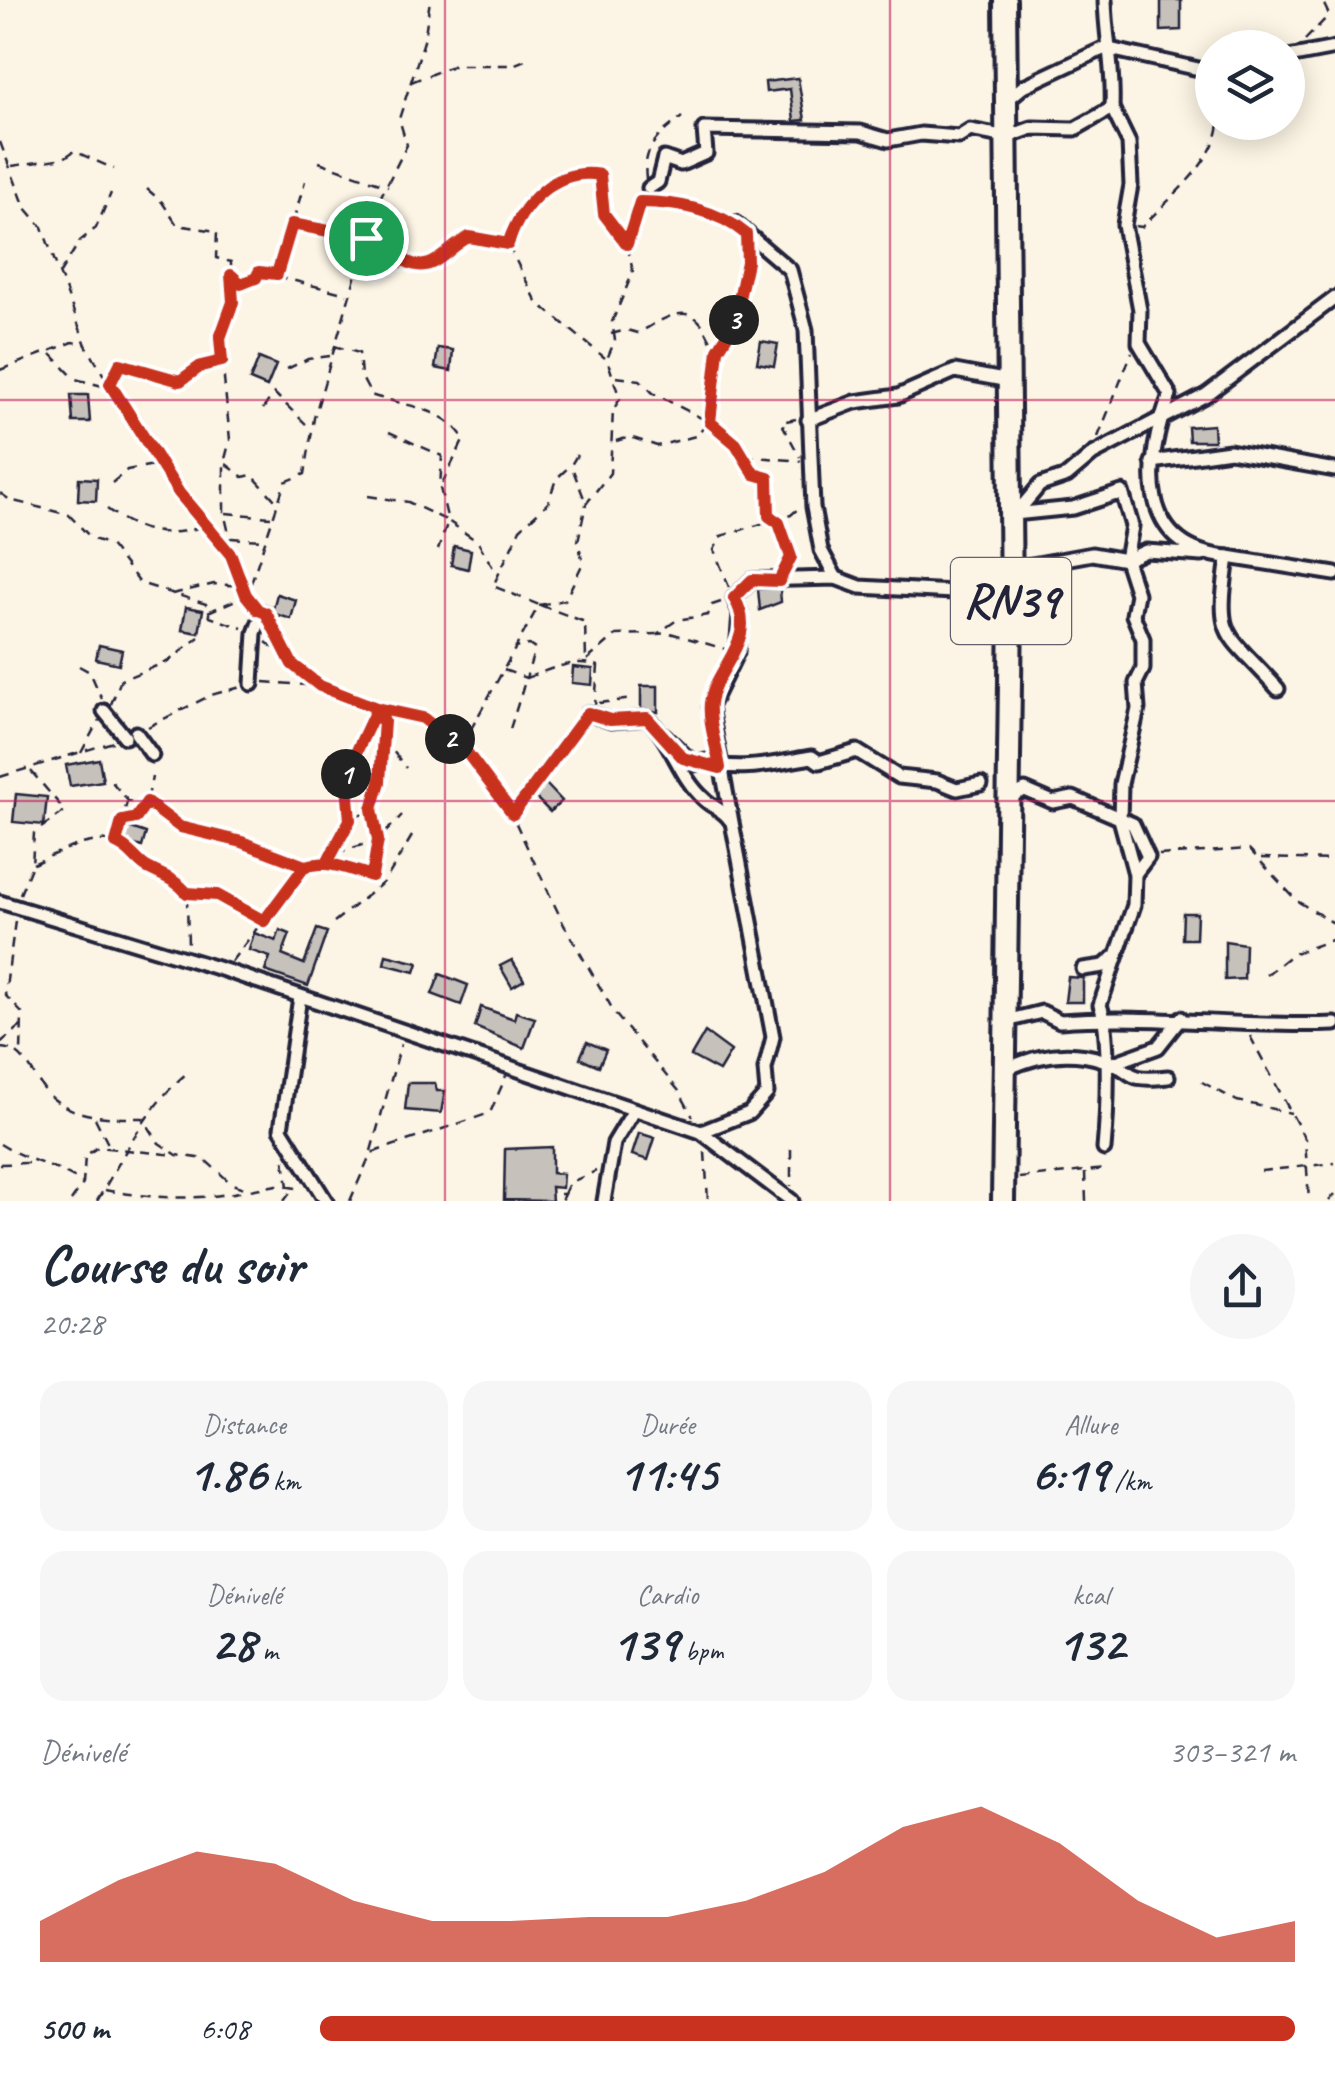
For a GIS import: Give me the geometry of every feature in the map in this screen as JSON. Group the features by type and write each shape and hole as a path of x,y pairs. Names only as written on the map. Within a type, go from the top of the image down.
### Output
{"highway":[{"name":"RN39","path":"1003,1192 1013,522 1005,0"}],"street":[{"path":"1105,0 1105,48 1114,63 1112,108 1130,143 1131,185 1124,225 1140,310 1140,343 1170,395 1152,462 1151,497 1162,519 1202,554"},
{"path":"1006,101 1024,86 1105,48 1195,68"},
{"path":"1305,53 1335,48"},
{"path":"648,188 658,182 664,158 681,164 706,153 704,129 861,132 888,140 921,134 959,137 970,130 1006,138 1032,128 1075,129 1112,108"},
{"path":"735,224 790,270 806,330 812,498 821,550 836,578"},
{"path":"1013,522 1040,486 1068,476 1093,454 1206,395 1335,298"},
{"path":"808,420 855,402 898,396 955,372 1009,381"},
{"path":"1152,462 1230,451 1335,470"},
{"path":"1013,522 1085,506 1122,492 1132,526 1126,560 1138,594 1133,616 1143,639 1143,669 1136,683 1138,709 1120,784 1120,818 1135,874 1134,905 1100,1005 1106,1018 1112,1065 1104,1149"},
{"path":"1010,569 1092,554 1126,560 1146,551 1228,557 1335,574"},
{"path":"1228,557 1220,614 1229,638 1278,689"},
{"path":"700,1132 748,1113 767,1093 764,1069 774,1037 759,951 750,930 746,881 730,820 710,707 737,652 740,612 734,598 752,580 836,578 860,587 972,594 1011,608"},
{"path":"252,684 255,632 263,612"},
{"path":"593,708 610,720 647,718 683,758 720,768 744,763 768,766 812,758 820,762 857,750 899,777 937,780 957,790 981,784"},
{"path":"104,711 152,755"},
{"path":"664,735 677,765 704,799 730,820"},
{"path":"1009,798 1025,790 1053,802 1074,798 1133,824 1148,857 1135,874"},
{"path":"0,902 224,970 700,1132 790,1199"},
{"path":"1083,969 1104,966 1114,958"},
{"path":"300,997 280,1129 324,1199"},
{"path":"1006,1021 1042,1012 1060,1022 1181,1018 1273,1027 1335,1024"},
{"path":"1112,1065 1147,1047 1158,1047 1181,1018"},
{"path":"1005,1070 1038,1054 1112,1065 1136,1080 1168,1077"},
{"path":"604,1201 614,1143 634,1110"}],"path":[{"path":"208,612 246,595 285,482 305,474 311,431 348,294 376,206 390,186 407,145 399,119 424,41 430,0"},
{"path":"1305,40 1329,15 1322,0"},
{"path":"409,82 455,65 513,65 525,60"},
{"path":"627,244 648,188 644,174 657,132 682,116"},
{"path":"1124,225 1142,227 1202,168 1213,140"},
{"path":"0,144 25,207 42,226 86,345 161,464 205,526 226,548 246,595 263,612 289,658"},
{"path":"10,166 64,158 74,150 114,170"},
{"path":"319,162 390,186"},
{"path":"524,198 543,187 588,173 600,175 604,214 627,244 633,272 611,334"},
{"path":"277,274 305,181"},
{"path":"539,604 565,600 583,563 578,541 586,504 610,473 613,410 620,399 606,359 537,302 508,244 514,225 543,187"},
{"path":"147,189 162,202 177,225 217,231 216,258 231,262 233,302 220,338 230,440 224,463 228,473 224,512 230,538 226,548"},
{"path":"58,274 80,241 96,228 110,193"},
{"path":"640,202 677,204 735,224"},
{"path":"292,224 366,238"},
{"path":"614,442 630,437 657,446 696,436 710,422 718,350 733,326 747,262 746,234"},
{"path":"358,267 378,271 404,260 418,268 430,267 469,237 508,244"},
{"path":"231,275 241,284 256,278 259,272 277,274 348,294"},
{"path":"611,334 626,330 638,333 660,318 685,314 698,320 718,350"},
{"path":"606,359 615,340 611,334"},
{"path":"0,370 73,342 86,345"},
{"path":"1093,454 1120,376 1140,343"},
{"path":"334,346 359,353 360,376 371,395 436,414 456,426 464,439 440,488"},
{"path":"51,353 54,361 75,379 112,387"},
{"path":"287,368 308,358 332,356"},
{"path":"112,387 120,364 180,381 201,366 222,361"},
{"path":"615,377 640,380 653,392 710,422 743,456 754,474 768,478 769,516 791,557 779,581"},
{"path":"263,409 274,393 311,431"},
{"path":"808,420 781,422 796,456 810,463"},
{"path":"389,432 442,456 440,488 448,520 438,550"},
{"path":"578,455 556,479 548,503 520,529 493,586 586,622 586,662"},
{"path":"743,456 773,456 810,463"},
{"path":"224,463 243,477 252,475 266,495 278,502"},
{"path":"112,483 128,470 161,464"},
{"path":"571,465 575,486 586,504"},
{"path":"0,493 10,500 69,515 90,538 110,545 140,583 206,604 210,618 255,632 320,686"},
{"path":"368,496 408,502 448,520 478,542 496,574"},
{"path":"657,634 677,620 708,615 712,605 734,598 714,550 721,536 790,516 812,498"},
{"path":"107,508 137,529 172,534 205,526"},
{"path":"224,512 273,516"},
{"path":"230,538 264,540"},
{"path":"172,595 214,584 244,586"},
{"path":"456,744 470,729 539,604"},
{"path":"502,669 526,678 586,662 616,634 670,633 737,652"},
{"path":"104,711 110,710 121,680 169,661 199,638"},
{"path":"510,728 535,649 529,645 514,648"},
{"path":"513,814 593,708 598,666 586,662"},
{"path":"0,777 131,735 211,695 252,684 320,686 377,708 423,718 456,744 504,796 564,925 616,1015 678,1091 700,1132 709,1167 708,1201"},
{"path":"593,708 632,699"},
{"path":"327,863 350,820 346,774 377,708"},
{"path":"112,782 128,801 147,802 180,827 242,842 305,866 327,863 372,876 378,840 372,809 380,782 384,721 376,716"},
{"path":"382,737 406,768"},
{"path":"122,821 136,818 147,802 152,777"},
{"path":"116,843 128,801"},
{"path":"350,820 372,809"},
{"path":"333,854 378,840 402,816"},
{"path":"334,922 385,881 412,836"},
{"path":"32,865 81,843 116,843 133,850 142,864 173,878 187,893 188,959"},
{"path":"1148,857 1192,850 1249,849 1297,901 1335,924"},
{"path":"1259,858 1335,860"},
{"path":"224,970 305,866"},
{"path":"187,893 217,895 264,921"},
{"path":"1266,975 1292,954 1335,939"},
{"path":"1242,1022 1305,1139 1310,1165 1309,1201"},
{"path":"22,1025 0,1045 21,1056 49,1096 96,1118 143,1118 159,1144 177,1155"},
{"path":"350,1201 371,1153 394,1056 406,1034"},
{"path":"371,1153 490,1112 509,1068"},
{"path":"97,1201 162,1094 187,1073"},
{"path":"1202,1082 1237,1101 1292,1114"},
{"path":"96,1118 110,1147"},
{"path":"288,1142 284,1162 290,1193"},
{"path":"0,1144 32,1161"},
{"path":"71,1201 83,1184 85,1156 98,1147 204,1159 232,1184 250,1190"},
{"path":"790,1199 794,1174 791,1149"},
{"path":"1260,1171 1335,1163"},
{"path":"0,1164 54,1164 83,1184"},
{"path":"561,1201 562,1194 580,1176 610,1166"},
{"path":"1003,1192 1034,1174 1105,1169"},
{"path":"1084,1170 1086,1201"},
{"path":"104,1190 158,1199 222,1201 250,1190 288,1186 324,1199"},
{"path":"284,1201 294,1188"}],"building":[{"path":"1161,0 1181,0 1181,30 1161,31"},
{"path":"798,78 805,120 794,121 790,89 766,92 765,82"},
{"path":"761,341 778,344 774,366 757,363"},
{"path":"438,348 453,350 451,371 435,368"},
{"path":"259,358 276,365 267,387 250,380"},
{"path":"71,395 88,395 90,422 73,422"},
{"path":"1213,425 1214,441 1189,441 1188,427"},
{"path":"79,478 97,479 96,501 78,500"},
{"path":"454,546 471,550 468,569 451,565"},
{"path":"758,589 780,589 781,602 760,610"},
{"path":"277,594 296,600 291,619 272,613"},
{"path":"186,607 203,610 199,633 182,630"},
{"path":"99,645 122,650 119,664 96,659"},
{"path":"573,667 593,669 592,685 572,683"},
{"path":"641,686 658,686 658,712 641,709"},
{"path":"99,759 103,781 70,786 66,765"},
{"path":"546,784 562,801 550,812 534,796"},
{"path":"16,794 47,797 44,825 13,822"},
{"path":"125,826 146,833 142,847 120,841"},
{"path":"1183,913 1197,913 1196,939 1182,939"},
{"path":"317,929 327,932 308,986 265,971 270,957 249,950 254,933 276,941 280,930 290,934 282,955 304,964"},
{"path":"1225,941 1245,944 1244,979 1225,980"},
{"path":"386,955 418,963 415,972 384,964"},
{"path":"512,960 524,980 512,987 500,966"},
{"path":"440,974 468,985 461,1005 432,994"},
{"path":"1068,977 1083,978 1083,1002 1065,1002"},
{"path":"481,1007 514,1019 516,1012 535,1018 524,1048 475,1027"},
{"path":"705,1032 731,1051 719,1071 691,1056"},
{"path":"587,1042 606,1050 599,1066 580,1058"},
{"path":"408,1083 435,1083 437,1091 445,1091 441,1113 405,1110"},
{"path":"639,1133 655,1138 648,1160 632,1155"},
{"path":"552,1147 552,1173 563,1174 562,1188 551,1187 552,1201 504,1200 505,1149"}],"route":[{"path":"366,238 292,224 277,274 259,272 256,278 241,284 231,275 233,302 220,338 222,361 201,366 180,381 146,375 120,364 110,384 143,442 158,458 179,493 231,555 246,595 258,610 266,613 292,664 320,686 377,708 346,774 350,820 333,854 327,863 305,866 264,921 254,912 217,895 187,893 173,878 142,864 133,850 116,843 122,821 136,818 147,802 160,808 180,827 242,842 305,866 312,863 327,863 372,876 378,840 372,809 380,782 384,721 376,716 377,708 423,718 468,754 504,796 513,814 588,713 610,720 647,718 683,758 694,764 706,760 720,768 710,707 712,696 737,652 740,612 734,598 752,580 779,581 791,557 779,523 769,516 768,478 754,474 736,444 710,422 718,350 733,326 734,306 747,262 746,234 735,224 677,204 640,202 627,244 604,214 600,175 588,173 543,187 518,218 508,244 469,237 430,267 418,268 404,260 378,271 358,267 366,238"}]}
